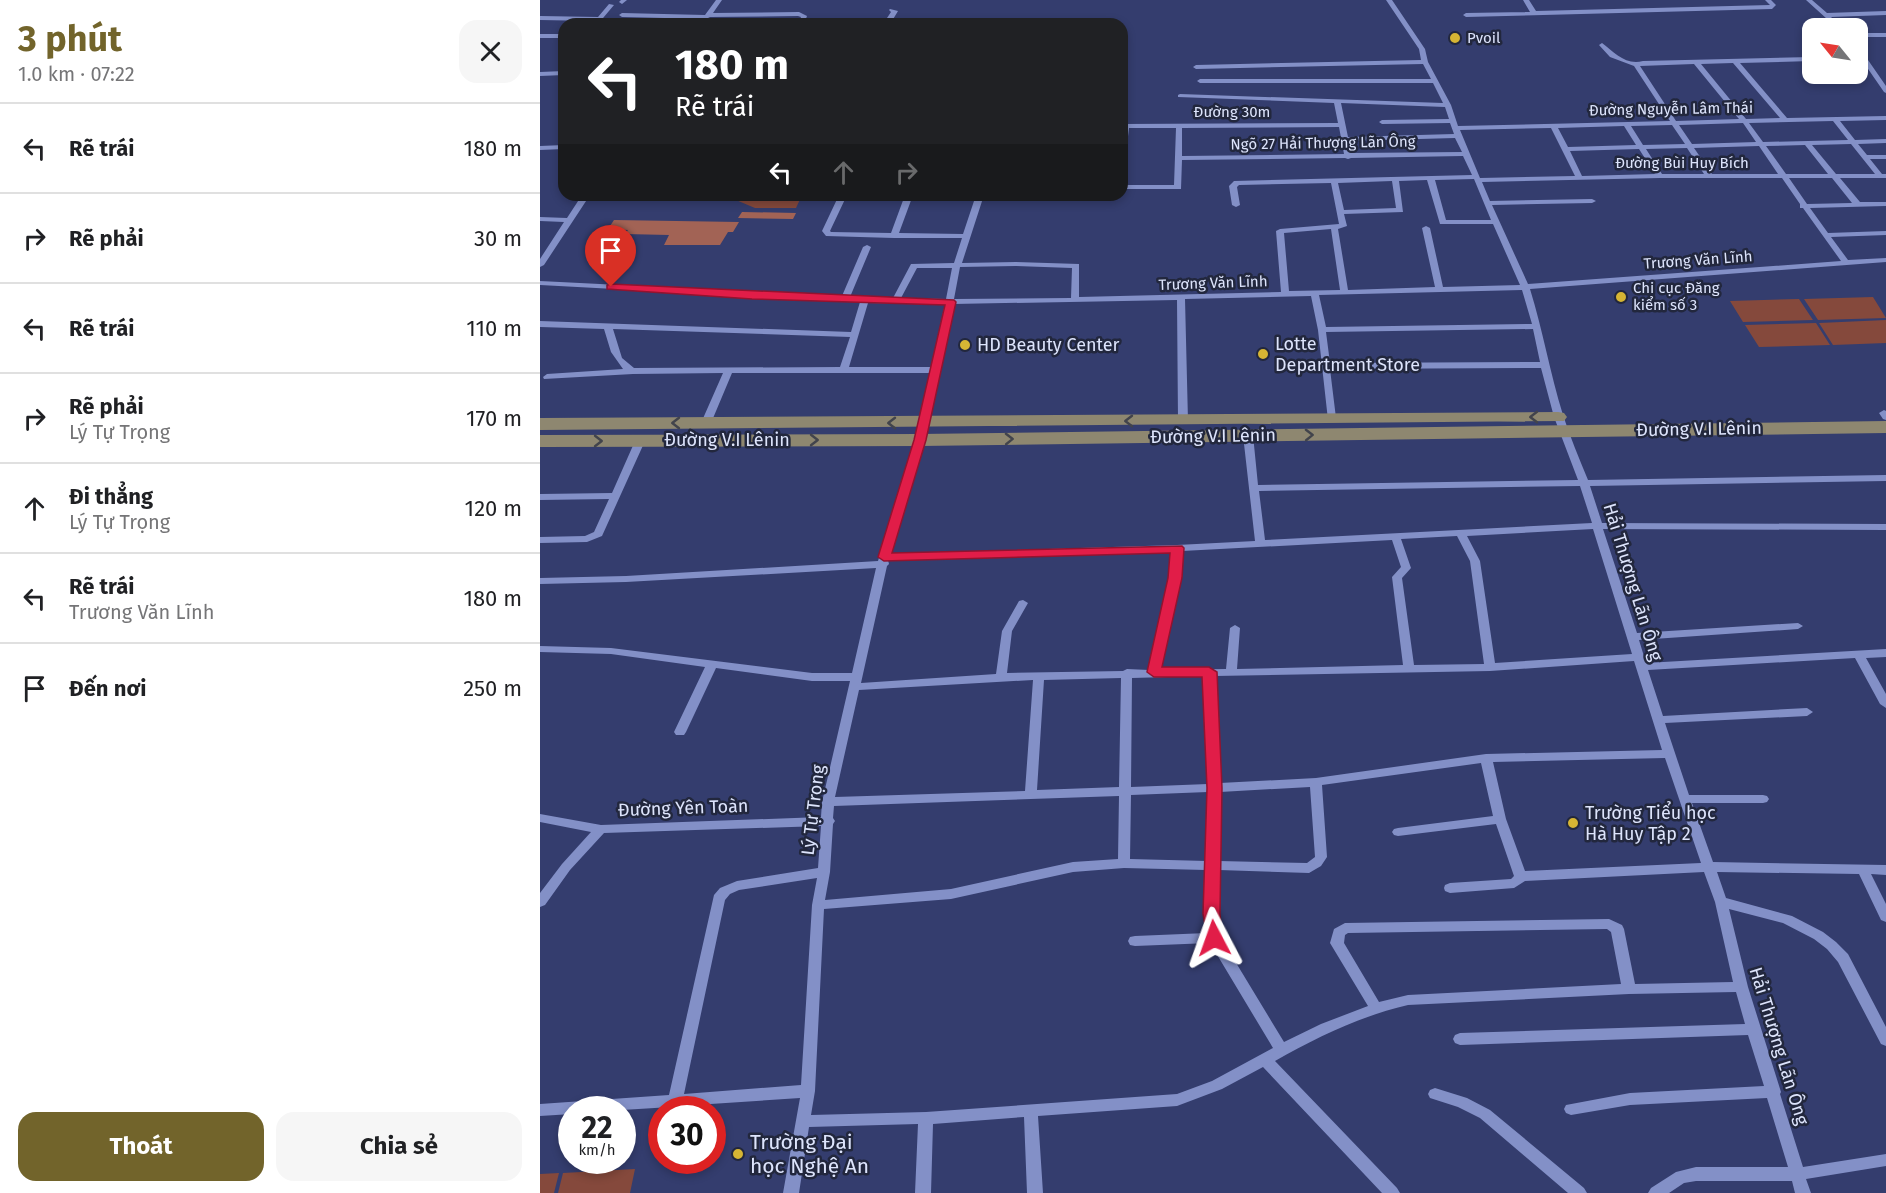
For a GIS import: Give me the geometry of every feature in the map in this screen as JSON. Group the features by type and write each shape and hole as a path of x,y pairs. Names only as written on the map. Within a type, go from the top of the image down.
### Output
{"main road":[{"name":"Đường V.I Lênin","path":"540,441 640,441 1183,421 1331,418 1562,424"},
{"name":"Đường V.I Lênin","path":"540,424 706,423 922,431 1248,435 1562,424 1885,418"}],"street":[{"path":"707,16 719,0"},
{"name":"Hải Thượng Lãn Ông","path":"1389,0 1422,49 1425,62 1448,105 1458,136 1525,287 1562,424 1584,483 1669,754 1721,902 1741,987 1803,1193"},
{"path":"1526,0 1534,13"},
{"path":"1466,15 1574,9 1772,7 1773,4 1768,0"},
{"path":"1809,0 1828,18"},
{"path":"1617,1 1626,10"},
{"path":"600,18 611,5"},
{"path":"891,18 895,11 892,10"},
{"path":"1825,15 1886,13"},
{"path":"622,15 799,14 804,16 803,18"},
{"path":"540,18 558,19"},
{"path":"1868,35 1886,35"},
{"path":"540,36 558,36"},
{"path":"1602,45 1606,52 1617,59 1636,65 1802,59"},
{"path":"1734,60 1785,120"},
{"path":"1196,67 1425,62"},
{"path":"1696,62 1745,122 1846,263"},
{"path":"1636,65 1710,177"},
{"path":"1238,99 1240,67"},
{"path":"1868,67 1886,91"},
{"path":"540,74 558,73"},
{"path":"1200,81 1435,81"},
{"path":"1180,96 1448,105"},
{"path":"1337,101 1348,157"},
{"name":"Đường Nguyễn Lâm Thái","path":"1382,122 1553,125 1886,118"},
{"path":"1835,119 1883,176"},
{"path":"1626,124 1660,176"},
{"name":"Đường 30m","path":"1128,126 1342,125"},
{"path":"1553,125 1580,177"},
{"path":"1128,187 1178,187 1179,126"},
{"path":"1346,139 1458,136"},
{"path":"1565,149 1886,141"},
{"path":"1806,142 1858,205"},
{"path":"540,148 558,147"},
{"name":"Ngõ 27 Hải Thượng Lãn Ông","path":"1179,158 1467,154"},
{"path":"1866,157 1886,157"},
{"name":"Đường Bùi Huy Bích","path":"1236,205 1233,186 1236,183 1430,177 1883,176"},
{"path":"1430,177 1443,222 1497,222"},
{"path":"1339,212 1400,210 1395,178"},
{"path":"1285,294 1280,231 1344,225 1339,212 1334,180"},
{"path":"540,265 582,201"},
{"path":"841,201 827,234 966,236"},
{"path":"894,236 907,201"},
{"name":"Lý Tự Trọng","path":"791,1193 808,1091 818,904 829,821 828,802 884,560 922,431 957,265 978,201"},
{"path":"1489,203 1592,201"},
{"path":"1803,206 1886,204"},
{"path":"540,219 568,220"},
{"path":"1334,227 1344,292"},
{"path":"1426,228 1439,289"},
{"path":"1825,235 1886,233"},
{"path":"845,299 867,247"},
{"name":"Trương Văn Lĩnh","path":"540,283 896,301 1075,300 1525,287 1886,260"},
{"path":"896,301 914,266 957,265 1074,265 1076,267 1075,300"},
{"path":"1314,292 1327,366 1331,418"},
{"path":"1181,297 1183,421"},
{"path":"843,370 866,300"},
{"path":"540,324 853,335"},
{"path":"608,326 620,363 633,371"},
{"path":"1322,330 1537,326"},
{"path":"1327,366 1545,365"},
{"path":"547,377 633,371 936,370"},
{"path":"706,423 728,372"},
{"path":"1248,435 1260,544"},
{"path":"540,540 587,539 596,536 640,441"},
{"path":"1254,488 1886,478"},
{"path":"540,497 615,496"},
{"path":"540,581 626,579 884,560 1396,538 1597,526 1886,527"},
{"path":"1460,533 1475,561 1490,667"},
{"path":"1396,538 1406,568 1397,577 1409,669"},
{"path":"1154,672 1175,578 1177,548"},
{"path":"1001,677 1007,631 1023,603"},
{"path":"1633,637 1798,626"},
{"path":"1231,671 1235,628"},
{"path":"540,649 611,651 855,682 1154,672 1304,672 1490,667 1859,656 1886,653"},
{"path":"1859,656 1886,704"},
{"path":"680,732 712,664"},
{"path":"1209,672 1214,788 1212,914 1214,938 1281,1050"},
{"path":"1124,863 1127,792 1127,673"},
{"path":"1031,795 1040,676"},
{"path":"1658,720 1807,712"},
{"path":"828,802 1214,788 1316,782 1486,758 1669,754"},
{"path":"1486,758 1500,819 1522,876"},
{"path":"818,904 951,894 1060,869 1124,863 1304,868 1317,863 1321,854 1316,782"},
{"path":"1685,799 1763,799"},
{"name":"Đường Yên Toàn","path":"540,818 601,829 829,821"},
{"path":"1398,832 1500,819"},
{"path":"540,902 566,867 601,829"},
{"path":"1450,888 1514,883 1522,876 1709,867 1886,870"},
{"path":"1863,870 1886,917"},
{"path":"676,1096 719,898 725,891 737,886 824,872"},
{"path":"1721,902 1785,920 1818,935 1835,947 1886,1040"},
{"path":"1376,1008 1338,942 1339,933 1345,928 1609,924 1617,929 1629,989"},
{"path":"1135,941 1214,938"},
{"path":"803,1121 926,1118 1177,1100 1205,1091 1281,1050 1376,1008 1422,999 1629,989 1741,987"},
{"path":"1460,1040 1753,1029"},
{"path":"1265,1060 1392,1193"},
{"path":"726,1098 808,1091"},
{"path":"1571,1109 1630,1099 1774,1092"},
{"path":"1435,1094 1462,1102 1485,1114 1579,1193"},
{"path":"540,1110 648,1104"},
{"path":"1031,1112 1035,1193"},
{"path":"923,1193 926,1118"},
{"path":"1656,1193 1682,1177 1696,1174 1799,1174 1886,1160"}],"shaded area":[{"path":"738,201 799,201 796,208 755,208"},
{"path":"742,212 796,213 793,219 738,218"},
{"path":"614,220 739,222 733,232 728,232 720,245 664,245 669,235 625,234 628,230 608,229"},
{"path":"1873,297 1886,318 1818,320 1804,299"},
{"path":"1799,299 1813,320 1743,322 1730,301"},
{"path":"1886,320 1886,343 1833,345 1819,323"},
{"path":"1816,323 1830,345 1759,347 1745,325"},
{"path":"540,1174 559,1174 554,1193 540,1193"},
{"path":"563,1174 634,1174 630,1193 558,1193"}],"place":[{"name":"Pvoil","path":"1455,38"},
{"name":"Chi cục Đăng kiểm số 3","path":"1621,297"},
{"name":"HD Beauty Center","path":"965,345"},
{"name":"Lotte Department Store","path":"1263,354"},
{"name":"Trường Tiểu học Hà Huy Tập 2","path":"1573,823"},
{"name":"Trường Đại học Nghệ An","path":"738,1154"}],"route":[{"path":"611,287 752,296 951,302 920,440 884,557 1177,548 1175,578 1154,672 1209,672 1214,788 1212,914 1214,938"}]}
